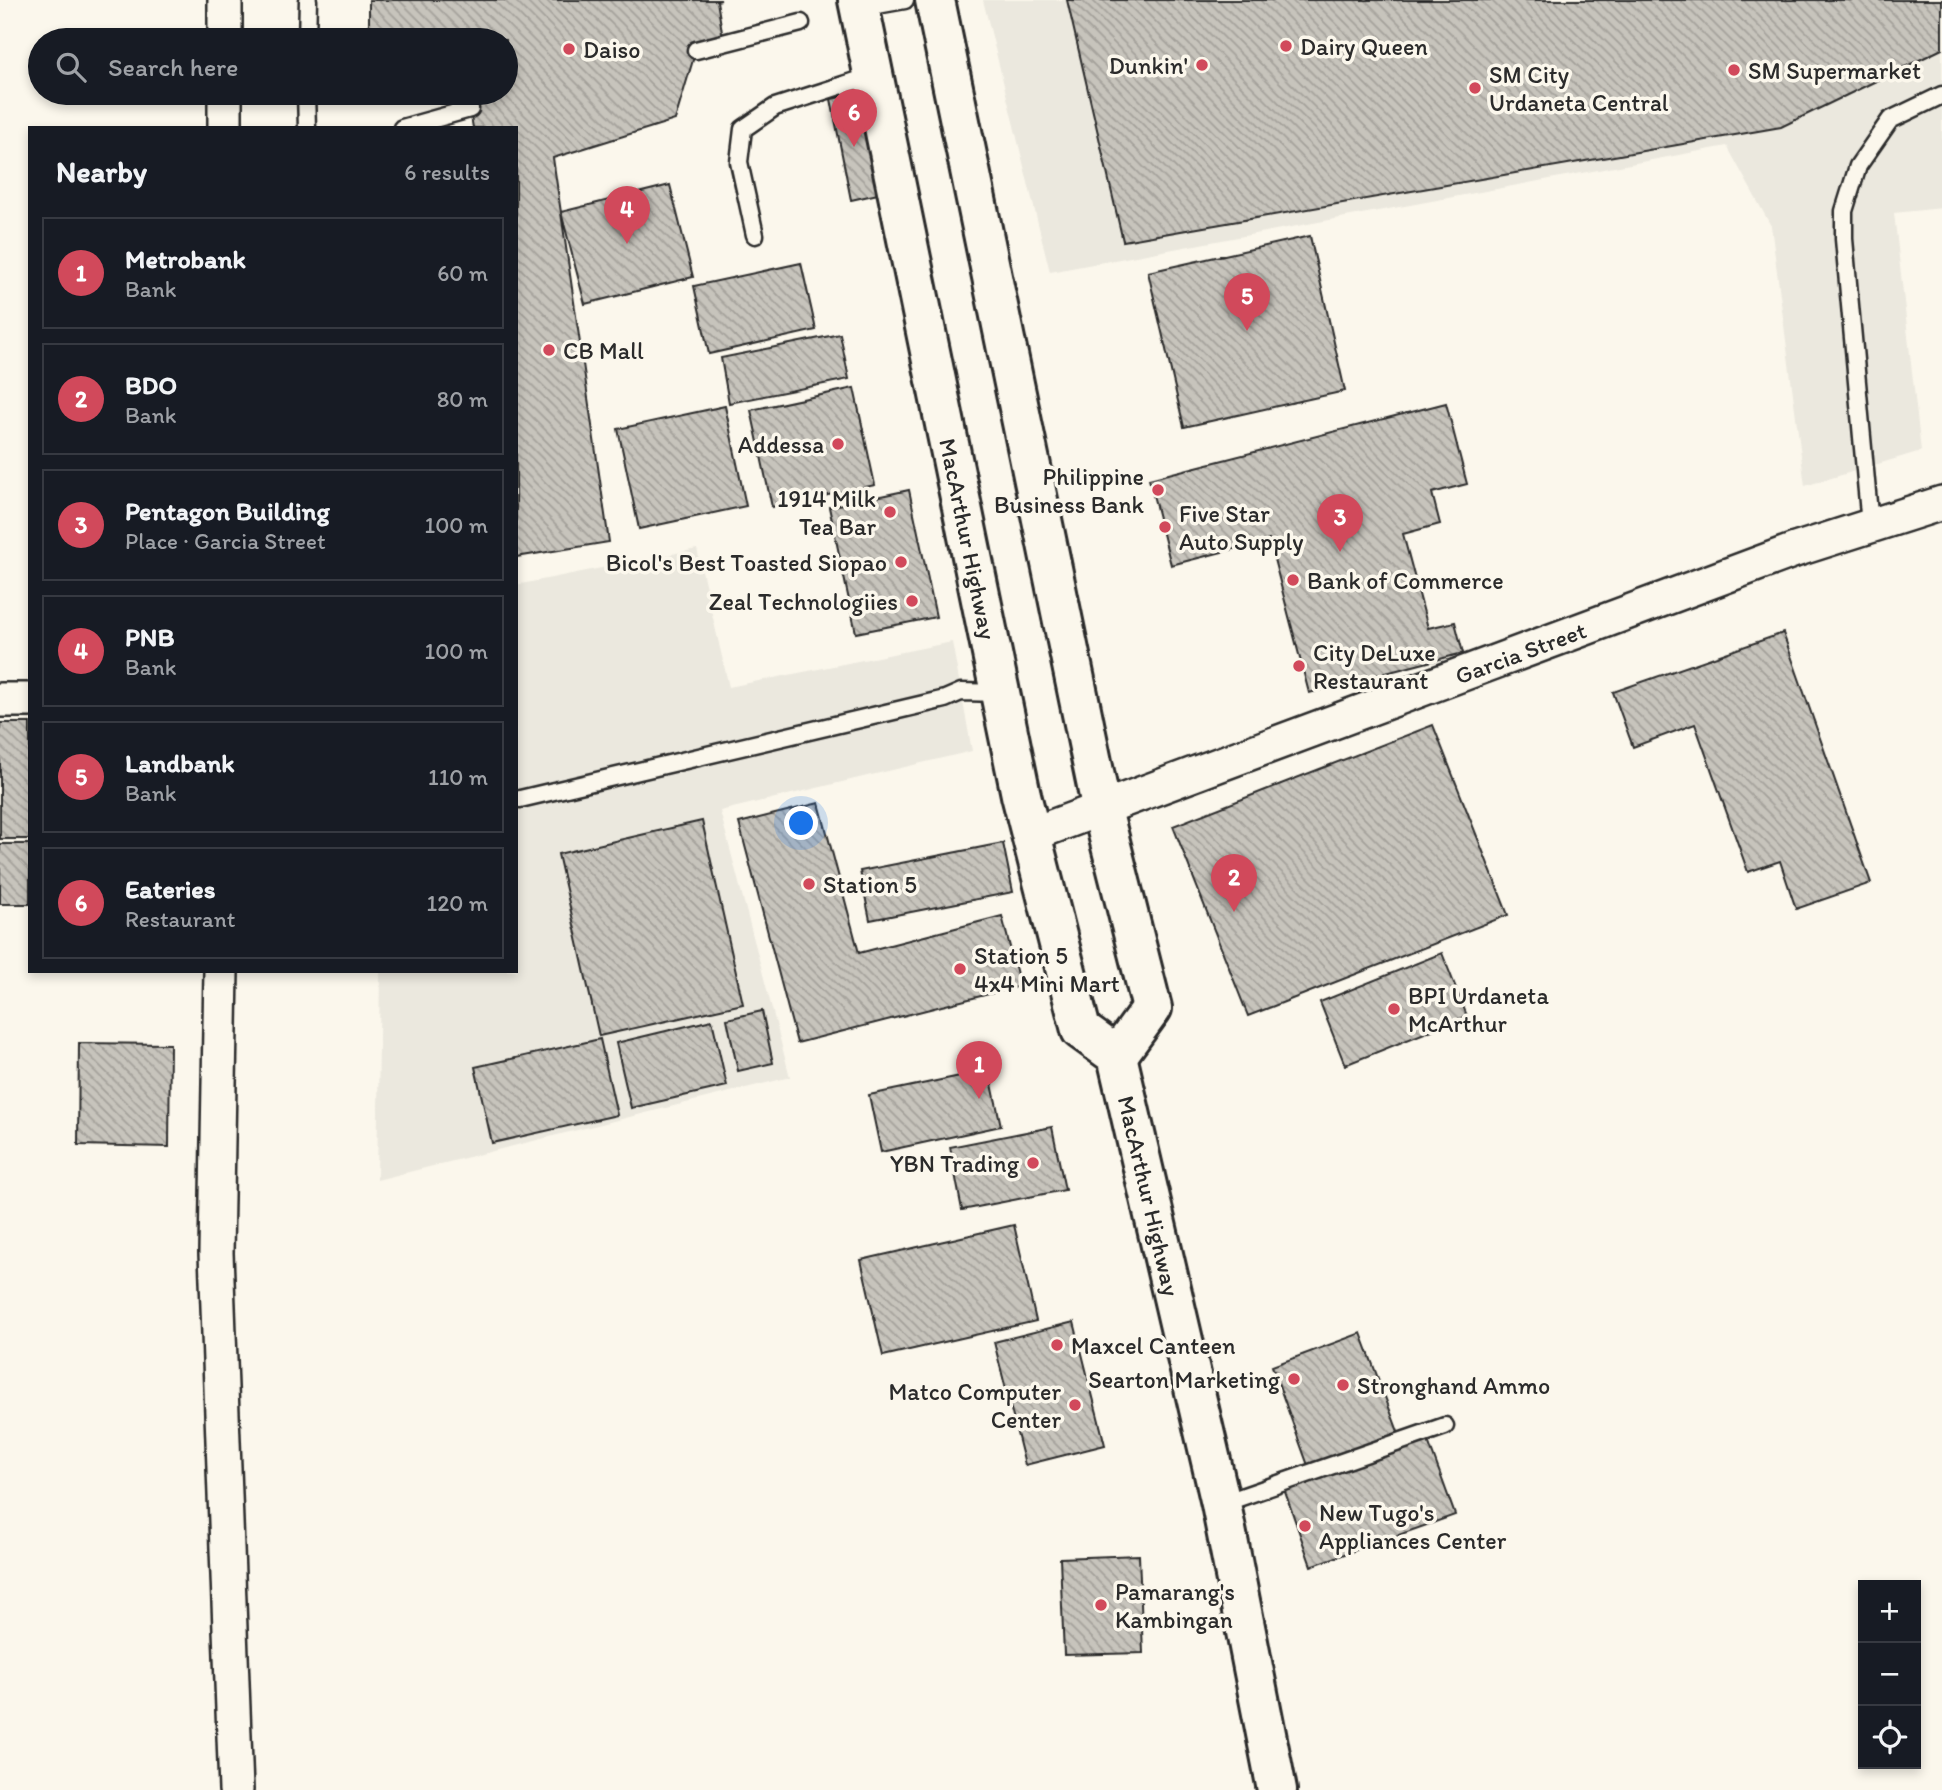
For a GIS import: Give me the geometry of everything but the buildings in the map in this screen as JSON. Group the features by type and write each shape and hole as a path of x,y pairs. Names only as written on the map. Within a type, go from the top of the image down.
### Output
{"main road":[{"path":"935,0 1101,806 1152,1008 1117,1056"},
{"name":"MacArthur Highway","path":"859,4 1021,795 1033,834 1080,1030 1117,1056 1221,1504 1277,1790"}],"street":[{"path":"225,0 225,28"},
{"path":"225,105 225,126"},
{"name":"Garcia Street","path":"1033,834 1067,823 1101,806 1782,555 1942,503"},
{"path":"0,700 28,700"},
{"path":"221,973 216,1253 236,1790"}],"lane":[{"path":"307,28 308,0"},
{"path":"859,4 905,0"},
{"path":"696,50 801,23"},
{"path":"755,235 739,162 743,129 775,107 874,75"},
{"path":"1870,526 1844,239 1844,211 1858,166 1890,120 1942,95"},
{"path":"306,105 307,126"},
{"path":"409,126 470,108"},
{"path":"520,799 945,699 961,692 999,693"},
{"path":"1221,1504 1445,1426"}],"shaded area":[{"name":"SM City Urdaneta Central","path":"983,0 1942,0 1942,208 1894,213 1921,451 1805,486 1771,226 1727,146 1050,272"},
{"path":"697,549 729,687 952,642 972,751 720,811 790,1077 377,1180 380,973 518,973 518,585"}],"place":[{"name":"Dairy Queen","path":"1286,46"},
{"name":"Daiso","path":"569,49"},
{"name":"Dunkin'","path":"1202,65"},
{"name":"SM Supermarket","path":"1734,70"},
{"name":"SM City Urdaneta Central","path":"1475,88"},
{"name":"Eateries","path":"854,147"},
{"name":"PNB","path":"627,244"},
{"name":"Landbank","path":"1247,331"},
{"name":"CB Mall","path":"549,350"},
{"name":"Addessa","path":"838,444"},
{"name":"Philippine Business Bank","path":"1158,490"},
{"name":"1914 Milk Tea Bar","path":"890,512"},
{"name":"Five Star Auto Supply","path":"1165,527"},
{"name":"Pentagon Building","path":"1340,552"},
{"name":"Bicol's Best Toasted Siopao","path":"901,562"},
{"name":"Bank of Commerce","path":"1293,580"},
{"name":"Zeal Technologiies","path":"912,601"},
{"name":"City DeLuxe Restaurant","path":"1299,666"},
{"name":"Station 5","path":"809,884"},
{"name":"BDO","path":"1234,912"},
{"name":"Station 5 4x4 Mini Mart","path":"960,969"},
{"name":"BPI Urdaneta McArthur","path":"1394,1009"},
{"name":"Metrobank","path":"979,1099"},
{"name":"YBN Trading","path":"1033,1163"},
{"name":"Maxcel Canteen","path":"1057,1345"},
{"name":"Searton Marketing","path":"1294,1379"},
{"name":"Stronghand Ammo","path":"1343,1385"},
{"name":"Matco Computer Center","path":"1075,1405"},
{"name":"New Tugo's Appliances Center","path":"1305,1526"},
{"name":"Pamarang's Kambingan","path":"1101,1605"}]}
